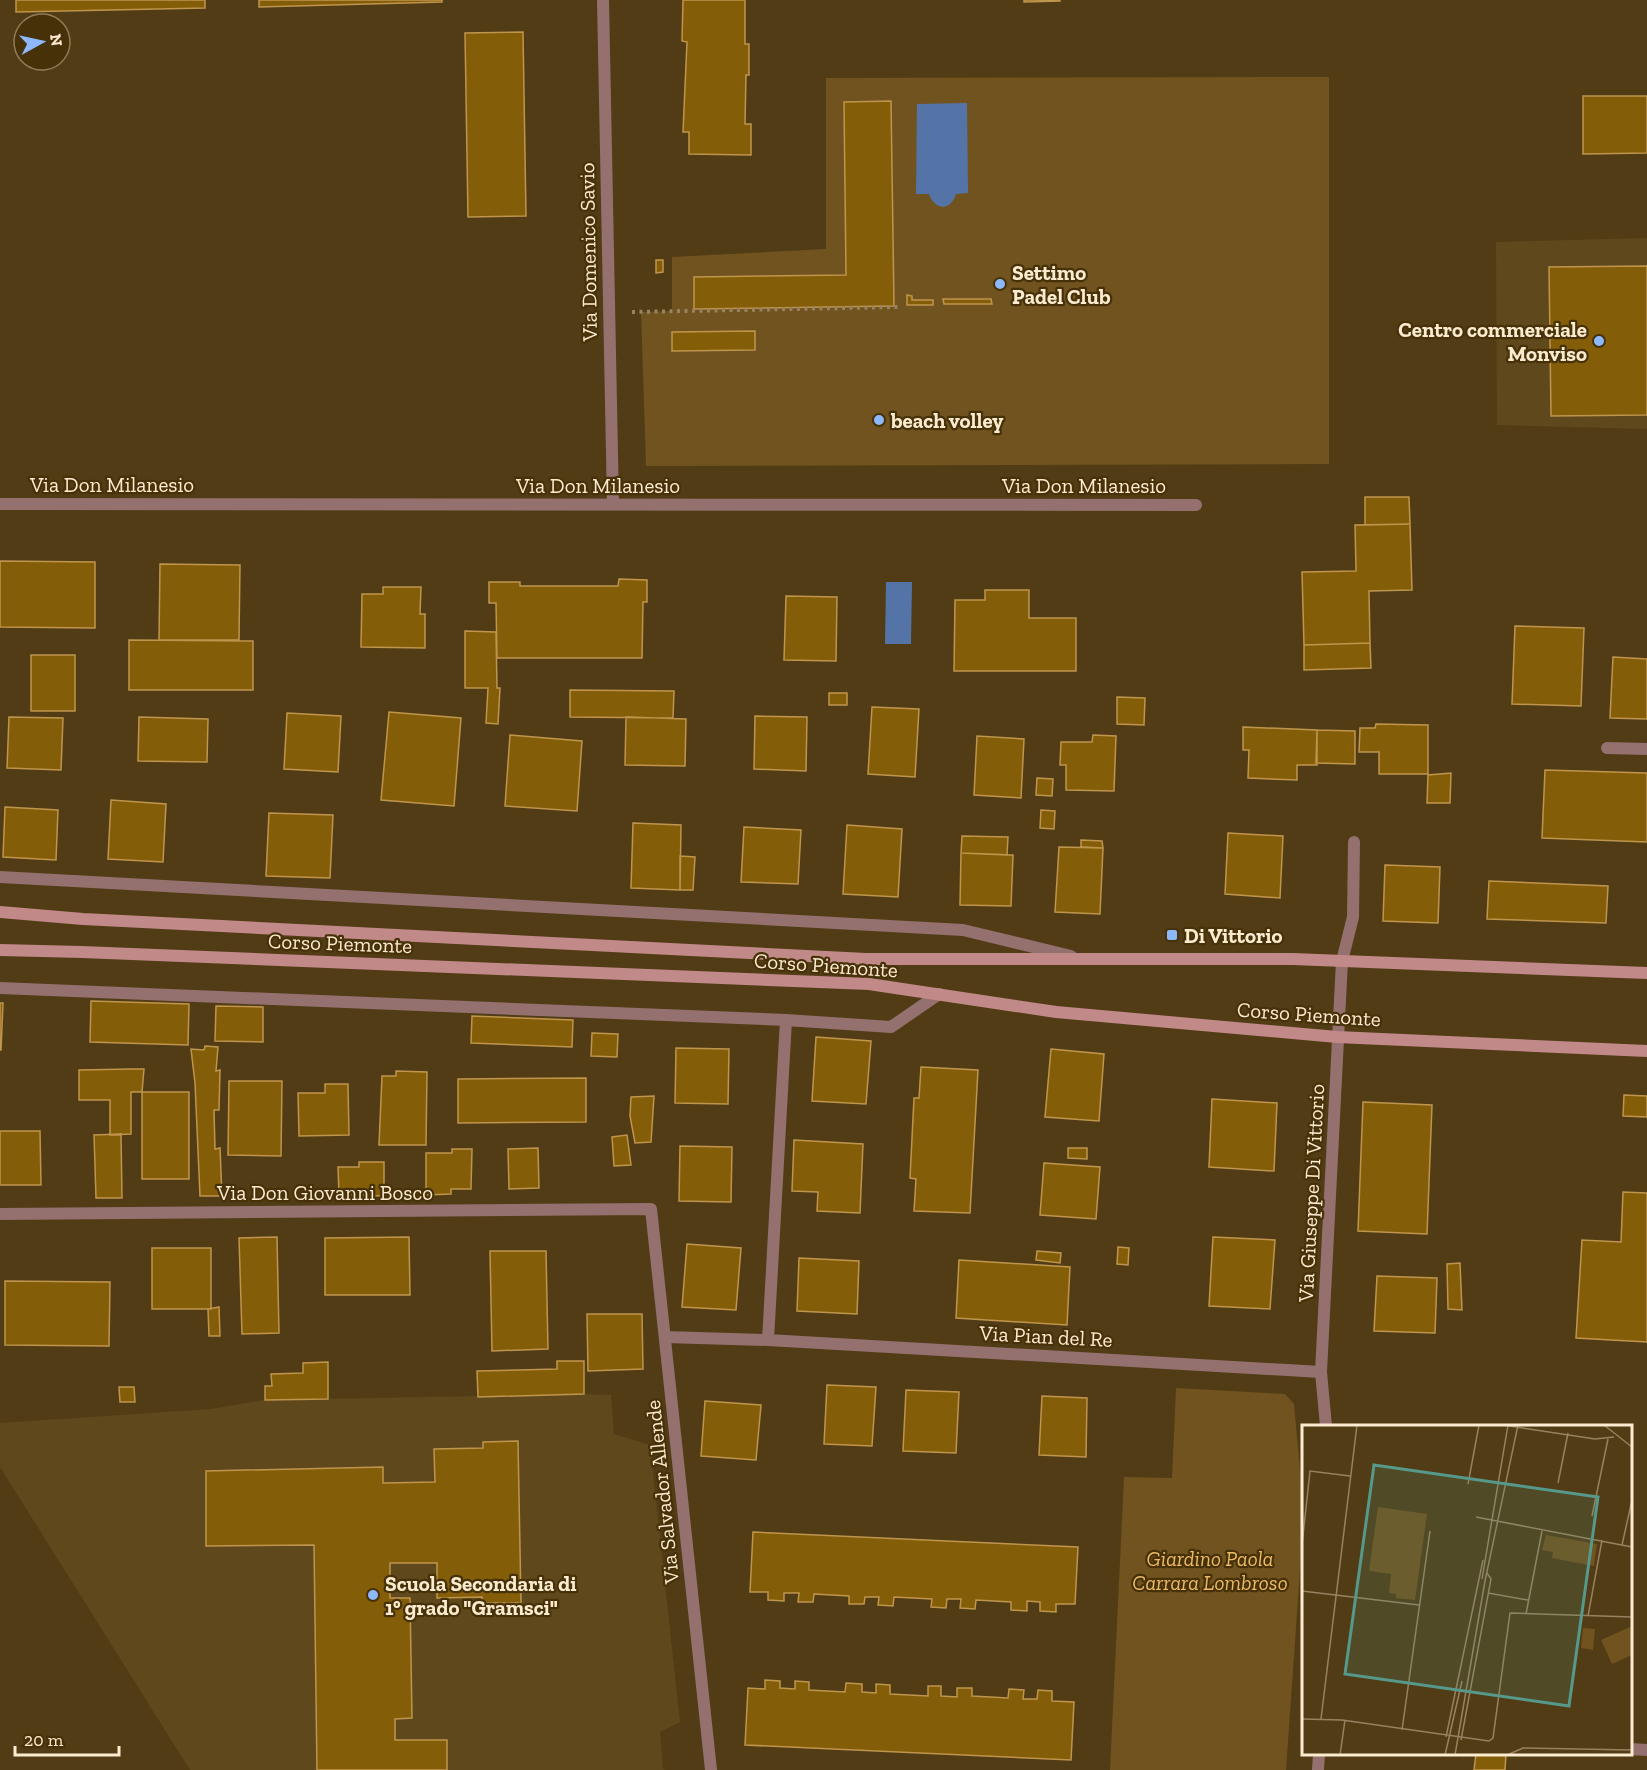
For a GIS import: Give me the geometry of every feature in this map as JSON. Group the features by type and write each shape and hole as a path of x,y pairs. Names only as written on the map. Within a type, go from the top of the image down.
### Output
{"main road":[{"name":"Corso Piemonte","path":"0,912 83,919 866,959 1293,959 1647,973"},
{"name":"Corso Piemonte","path":"0,950 868,984 1056,1012 1337,1037 1647,1051"}],"street":[{"name":"Via Domenico Savio","path":"603,0 613,504"},
{"name":"Via Don Milanesio","path":"0,504 1196,505"},
{"path":"1607,748 1647,749"},
{"name":"Via Giuseppe Di Vittorio","path":"1326,1425 1322,1372 1337,1037 1342,962 1353,917 1354,842"},
{"name":"Corso Piemonte","path":"0,877 963,930 1081,959"},
{"path":"0,988 786,1020 891,1027 939,994"},
{"path":"768,1340 786,1020"},
{"name":"Via Don Giovanni Bosco","path":"0,1214 651,1209"},
{"name":"Via Salvador Allende","path":"651,1209 711,1770"},
{"name":"Via Pian del Re","path":"665,1337 768,1340 1322,1372"},
{"path":"1632,1749 1647,1750"},
{"path":"1318,1770 1319,1755"}],"path":[{"path":"609,313 898,307"}],"shaded area":[{"path":"1647,238 1647,429 1497,425 1496,242"},
{"name":"Scuola Secondaria di 1° grado \"Gramsci\"","path":"611,1395 614,1434 650,1445 680,1722 660,1732 663,1769 665,1770 190,1770 0,1467 0,1423 211,1409 265,1400"}],"green space":[{"name":"Settimo Padel Club","path":"1329,77 1329,464 646,466 641,312 672,311 672,257 826,249 826,78"},
{"name":"Giardino Paola Carrara Lombroso","path":"1176,1388 1285,1394 1294,1404 1302,1492 1302,1542 1286,1770 1110,1770 1124,1477 1172,1478"}],"water":[{"path":"967,103 968,193 956,194 951,204 939,206 929,194 916,194 917,104"},
{"path":"886,582 912,582 911,644 885,644"}],"building":[{"path":"16,0 205,0 205,8 16,12"},
{"path":"259,0 442,0 442,2 259,7"},
{"path":"683,0 745,0 745,44 749,44 749,75 746,75 745,124 751,124 751,155 689,154 689,132 683,132 687,42 682,41"},
{"path":"1024,0 1060,0 1060,1 1024,2"},
{"path":"523,32 526,216 468,217 465,33"},
{"path":"1583,96 1647,96 1647,153 1583,154"},
{"path":"891,101 894,306 694,309 694,277 846,275 844,102"},
{"path":"656,260 663,260 663,272 656,273"},
{"name":"Centro commerciale Monviso","path":"1647,266 1647,415 1551,416 1549,267"},
{"path":"907,295 912,296 912,300 933,300 933,305 907,305"},
{"path":"943,299 991,299 992,304 944,304"},
{"path":"755,331 755,350 672,351 672,332"},
{"path":"1365,497 1409,497 1410,524 1365,525"},
{"path":"1410,524 1412,590 1369,591 1370,643 1304,645 1302,572 1356,571 1355,525"},
{"path":"0,561 95,562 95,628 0,627"},
{"path":"160,564 240,565 239,640 159,640"},
{"path":"619,579 647,580 647,602 643,602 642,658 497,658 496,603 489,603 489,582 520,582 520,586 618,586"},
{"path":"383,587 421,587 420,614 425,614 425,648 361,647 362,594 383,594"},
{"path":"985,590 1029,590 1029,618 1076,618 1076,671 954,671 955,600 985,600"},
{"path":"786,596 837,597 836,661 784,660"},
{"path":"1515,626 1584,628 1581,706 1512,704"},
{"path":"465,631 496,632 497,688 500,688 498,724 486,723 488,688 465,688"},
{"path":"129,640 253,641 253,690 129,690"},
{"path":"1370,643 1371,668 1304,670 1304,645"},
{"path":"31,655 75,655 75,711 31,711"},
{"path":"1613,657 1647,659 1647,719 1610,718"},
{"path":"570,690 674,691 673,718 570,717"},
{"path":"829,693 847,693 847,705 829,705"},
{"path":"1117,697 1145,698 1144,725 1117,724"},
{"path":"872,707 919,709 915,777 868,774"},
{"path":"389,712 461,718 454,806 381,800"},
{"path":"287,713 341,716 338,772 284,769"},
{"path":"755,716 807,717 806,771 754,769"},
{"path":"9,717 63,718 61,770 7,768"},
{"path":"139,717 208,719 207,762 138,761"},
{"path":"626,717 686,719 685,766 625,765"},
{"path":"1376,724 1428,725 1428,774 1379,774 1379,752 1359,752 1360,728 1375,728"},
{"path":"1243,727 1317,730 1317,765 1297,765 1297,780 1248,778 1249,750 1243,750"},
{"path":"1317,730 1355,731 1355,764 1316,763"},
{"path":"510,735 582,741 577,811 505,806"},
{"path":"1093,735 1116,736 1114,791 1066,790 1066,765 1060,765 1061,742 1092,742"},
{"path":"977,736 1024,739 1021,798 974,795"},
{"path":"1545,770 1647,773 1647,842 1542,838"},
{"path":"1451,773 1450,803 1427,803 1428,775"},
{"path":"1037,778 1053,779 1052,796 1036,795"},
{"path":"111,800 166,804 163,862 108,859"},
{"path":"5,807 58,810 56,860 3,857"},
{"path":"1041,810 1055,811 1054,829 1040,828"},
{"path":"269,813 333,815 330,878 266,876"},
{"path":"633,823 681,825 680,890 631,888"},
{"path":"847,825 902,829 898,897 843,894"},
{"path":"744,827 801,830 798,884 741,882"},
{"path":"1228,833 1283,836 1280,898 1225,894"},
{"path":"962,836 1008,837 1007,855 961,853"},
{"path":"1081,840 1102,841 1103,848 1081,847"},
{"path":"1059,847 1103,848 1100,914 1055,912"},
{"path":"961,853 1013,855 1011,906 960,905"},
{"path":"680,856 695,857 693,890 680,890"},
{"path":"1385,865 1440,867 1438,923 1383,921"},
{"path":"1489,881 1608,886 1606,923 1487,919"},
{"path":"91,1001 189,1004 188,1045 90,1042"},
{"path":"0,1003 3,1003 1,1050 0,1050"},
{"path":"216,1006 263,1007 263,1042 215,1041"},
{"path":"472,1016 573,1020 572,1047 471,1043"},
{"path":"592,1033 618,1034 617,1057 591,1056"},
{"path":"816,1037 871,1041 866,1104 812,1101"},
{"path":"205,1046 218,1047 216,1071 220,1070 219,1110 214,1110 215,1149 220,1148 222,1196 200,1196 195,1083 191,1049 204,1050"},
{"path":"676,1048 729,1049 728,1104 675,1103"},
{"path":"1051,1049 1104,1054 1099,1121 1045,1117"},
{"path":"921,1067 978,1070 970,1213 914,1211 916,1179 910,1178 914,1098 919,1098"},
{"path":"144,1069 142,1092 131,1092 131,1134 110,1135 110,1100 79,1100 79,1070"},
{"path":"396,1071 427,1072 426,1145 379,1145 382,1076 396,1076"},
{"path":"586,1078 586,1122 458,1123 458,1079"},
{"path":"229,1081 282,1081 281,1156 228,1155"},
{"path":"325,1084 348,1084 349,1135 299,1136 298,1093 325,1093"},
{"path":"142,1092 189,1092 189,1179 142,1179"},
{"path":"1624,1095 1647,1096 1647,1117 1623,1116"},
{"path":"654,1096 651,1142 635,1143 630,1116 631,1097"},
{"path":"1212,1099 1277,1103 1274,1171 1209,1167"},
{"path":"1363,1102 1432,1105 1427,1234 1358,1231"},
{"path":"0,1131 40,1131 41,1185 0,1185"},
{"path":"121,1134 122,1198 96,1198 94,1135"},
{"path":"627,1135 631,1165 614,1166 612,1137"},
{"path":"794,1140 863,1144 860,1213 817,1211 818,1192 792,1191"},
{"path":"680,1146 732,1147 731,1202 679,1201"},
{"path":"538,1148 539,1188 509,1189 508,1149"},
{"path":"1068,1148 1087,1148 1087,1159 1068,1158"},
{"path":"452,1149 472,1149 471,1189 451,1189 451,1194 426,1195 426,1153 452,1153"},
{"path":"359,1162 384,1162 384,1196 339,1195 338,1167 359,1167"},
{"path":"1044,1163 1100,1167 1096,1219 1040,1215"},
{"path":"1623,1192 1647,1193 1647,1342 1576,1338 1582,1240 1621,1242"},
{"path":"277,1237 279,1333 242,1334 239,1238"},
{"path":"409,1237 410,1295 325,1295 325,1238"},
{"path":"1213,1237 1275,1240 1270,1309 1209,1306"},
{"path":"687,1244 741,1248 736,1310 682,1307"},
{"path":"1118,1247 1129,1248 1128,1265 1117,1264"},
{"path":"152,1248 211,1248 211,1309 152,1309"},
{"path":"490,1251 546,1251 548,1349 492,1351"},
{"path":"1037,1251 1061,1253 1060,1263 1036,1260"},
{"path":"799,1258 859,1261 857,1314 797,1311"},
{"path":"959,1260 1070,1267 1067,1325 956,1318"},
{"path":"1460,1263 1462,1310 1448,1309 1447,1264"},
{"path":"1377,1276 1437,1278 1435,1333 1374,1331"},
{"path":"5,1281 110,1282 109,1346 5,1345"},
{"path":"219,1307 220,1336 209,1336 208,1309"},
{"path":"587,1314 642,1314 643,1369 588,1371"},
{"path":"557,1361 584,1361 584,1394 478,1397 477,1371 557,1369"},
{"path":"328,1362 328,1399 265,1400 265,1386 272,1386 271,1374 303,1373 303,1363"},
{"path":"827,1385 876,1387 872,1446 824,1444"},
{"path":"119,1387 134,1387 135,1402 120,1402"},
{"path":"906,1390 959,1392 956,1453 903,1451"},
{"path":"1042,1396 1087,1398 1086,1457 1039,1455"},
{"path":"705,1401 761,1405 756,1460 701,1456"},
{"path":"518,1441 521,1603 482,1603 482,1597 437,1598 437,1563 390,1563 390,1598 410,1598 412,1718 395,1719 395,1740 447,1740 447,1770 317,1770 314,1545 206,1546 206,1471 383,1467 383,1483 435,1482 434,1449 483,1448 483,1442"},
{"path":"753,1532 1078,1547 1075,1604 1056,1604 1056,1612 1040,1611 1040,1602 1027,1601 1027,1611 1011,1610 1011,1602 976,1600 975,1609 960,1608 961,1599 947,1599 946,1608 931,1607 932,1599 894,1597 893,1606 878,1605 879,1597 865,1597 864,1604 849,1604 849,1596 814,1594 813,1602 798,1602 799,1593 784,1593 784,1601 768,1600 768,1592 750,1592"},
{"path":"765,1680 780,1681 780,1688 795,1689 795,1681 809,1682 809,1690 845,1692 846,1683 862,1684 862,1692 876,1693 876,1684 890,1685 890,1694 928,1696 928,1686 941,1686 941,1696 957,1697 957,1688 972,1688 972,1696 1008,1698 1009,1689 1024,1690 1023,1699 1037,1699 1038,1690 1052,1691 1052,1701 1074,1702 1071,1760 745,1745 748,1688 765,1689"},
{"path":"1476,1755 1506,1755 1505,1770 1474,1770"}],"place":[{"name":"Settimo Padel Club","path":"1000,284"},
{"name":"Centro commerciale Monviso","path":"1599,341"},
{"name":"beach volley","path":"879,420"},
{"name":"Di Vittorio","path":"1172,935"},
{"name":"Scuola Secondaria di 1° grado \"Gramsci\"","path":"373,1595"}]}
